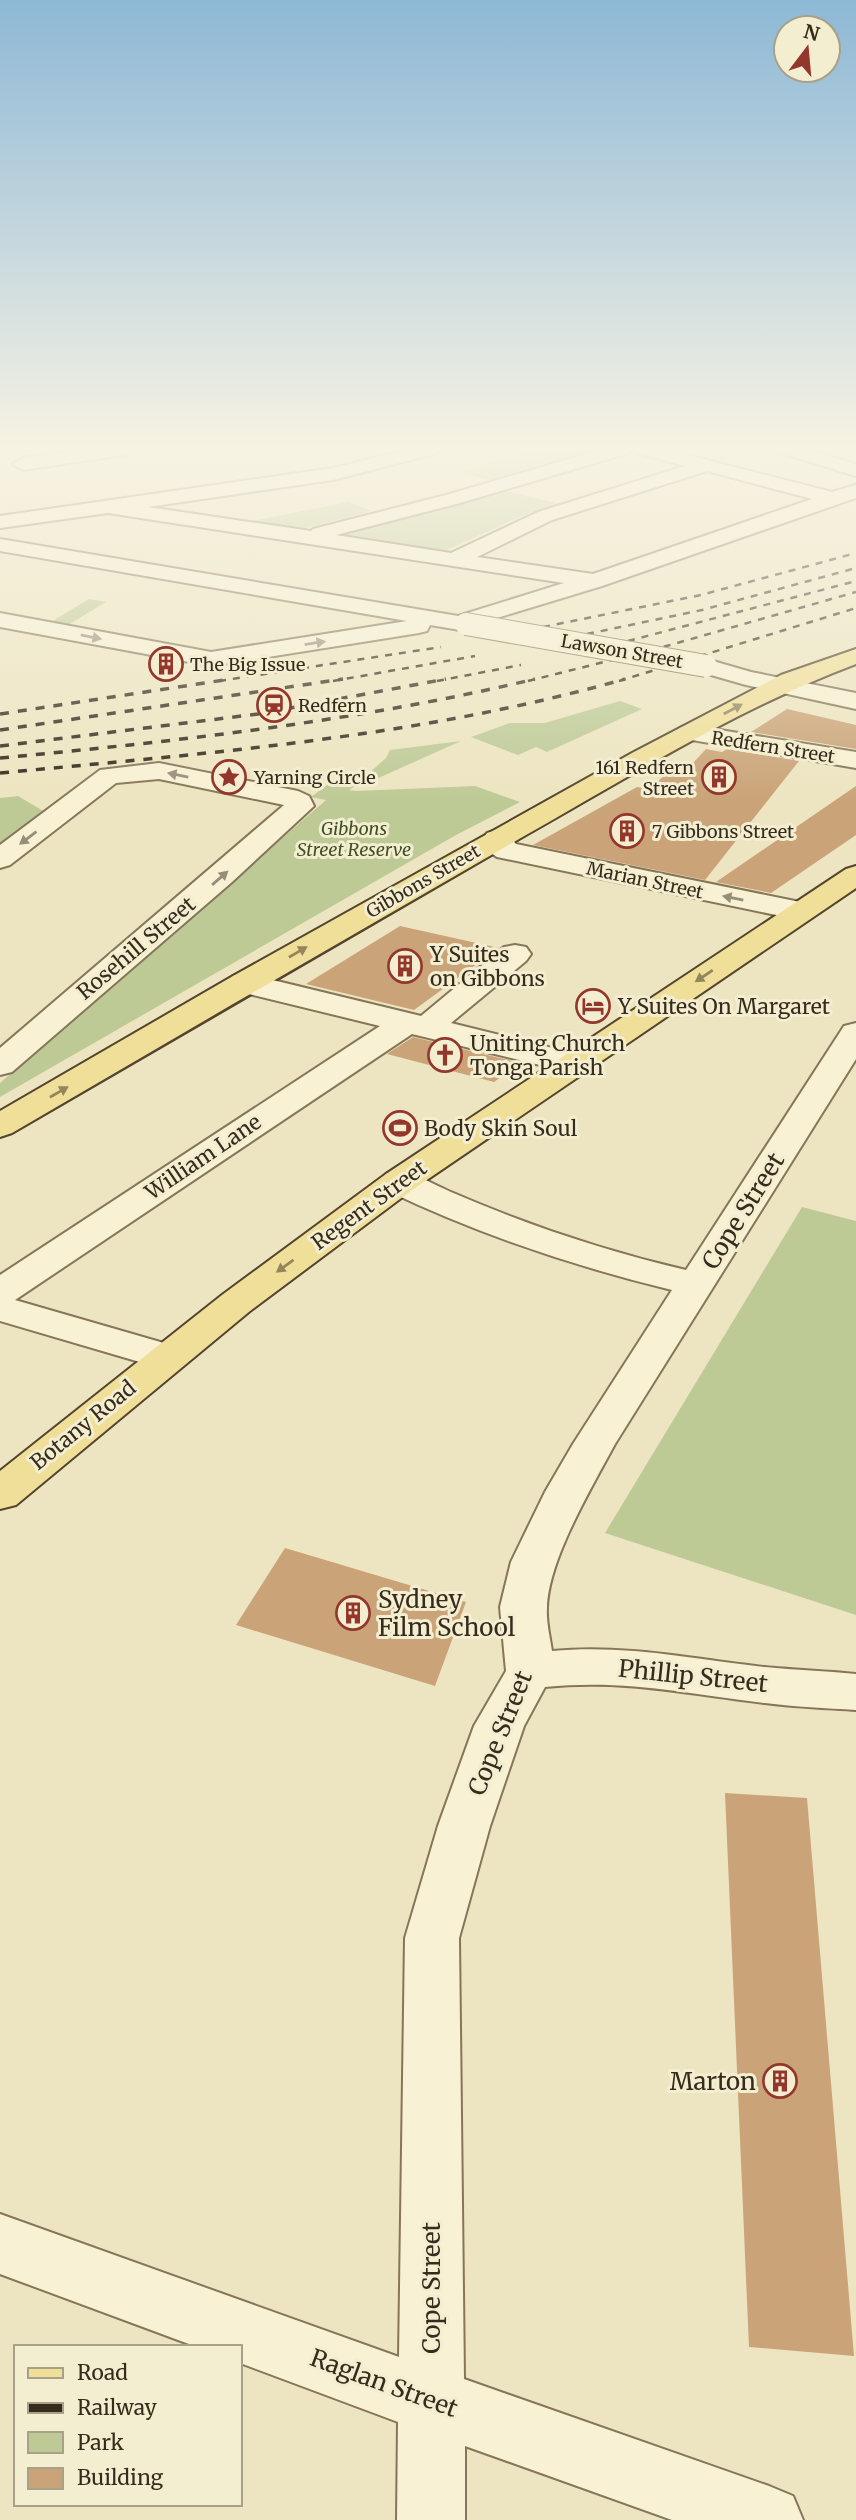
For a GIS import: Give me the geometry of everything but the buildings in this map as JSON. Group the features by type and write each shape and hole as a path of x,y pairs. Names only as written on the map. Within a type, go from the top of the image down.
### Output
{"main road":[{"name":"Gibbons Street","path":"0,1126 244,983 690,733 784,683 856,656"},
{"name":"Regent Street","path":"167,1357 400,1182 856,875"},
{"name":"Botany Road","path":"0,1494 167,1357"}],"street":[{"name":"Lawson Street","path":"127,567 706,666 784,683"},
{"path":"497,567 593,581"},
{"path":"0,620 211,659 458,623 635,567"},
{"path":"784,683 856,692"},
{"path":"784,683 856,701"},
{"name":"Redfern Street","path":"690,733 856,760"},
{"name":"Rosehill Street","path":"0,859 109,776 159,771 288,797 299,802 300,806 0,1065"},
{"name":"Marian Street","path":"497,839 498,845 507,851 800,911"},
{"name":"William Lane","path":"0,1292 419,1023 515,954"},
{"path":"244,983 419,1023 577,1065"},
{"name":"Cope Street","path":"431,2520 432,1938 464,1826 499,1726 530,1671 523,1607 534,1562 567,1492 594,1444 856,1033"},
{"path":"400,1182 430,1197 542,1240 696,1284"},
{"path":"0,1308 167,1357"},
{"name":"Phillip Street","path":"530,1671 590,1665 648,1668 765,1685 856,1692"},
{"name":"Raglan Street","path":"0,2244 431,2401 769,2520"}],"green space":[{"path":"89,599 106,602 63,628 46,625"},
{"path":"620,701 642,709 547,752 536,747 518,755 471,737 510,723 545,723"},
{"path":"461,741 374,780 359,782 386,758 390,750"},
{"name":"Gibbons Street Reserve","path":"331,782 355,786 349,790 356,791 475,786 520,802 456,835 0,1097 0,1083 326,800 311,797"},
{"path":"18,796 45,812 0,844 0,798"},
{"path":"802,1207 856,1221 856,1615 605,1533"}],"railway":[{"path":"543,627 701,595 806,567"},
{"path":"587,634 702,610 856,568"},
{"path":"628,641 856,581"},
{"path":"528,681 656,649 856,592"},
{"path":"619,681 856,608"},
{"path":"219,681 441,647"},
{"path":"333,681 475,656"},
{"path":"437,681 521,665"},
{"path":"0,714 231,679"},
{"path":"0,730 343,679"},
{"path":"0,746 258,714 446,679"},
{"path":"0,758 269,728 402,707 535,679"},
{"path":"0,773 237,750 393,729 548,699 625,679"}],"place":[{"name":"The Big Issue","path":"166,664"},
{"name":"Redfern","path":"274,705"},
{"name":"Yarning Circle","path":"229,777"},
{"name":"161 Redfern Street","path":"719,777"},
{"name":"7 Gibbons Street","path":"627,831"},
{"name":"Y Suites on Gibbons","path":"405,966"},
{"name":"Y Suites On Margaret","path":"593,1006"},
{"name":"Uniting Church Tonga Parish","path":"445,1055"},
{"name":"Body Skin Soul","path":"400,1128"},
{"name":"Sydney Film School","path":"353,1613"},
{"name":"Marton","path":"780,2081"}]}
